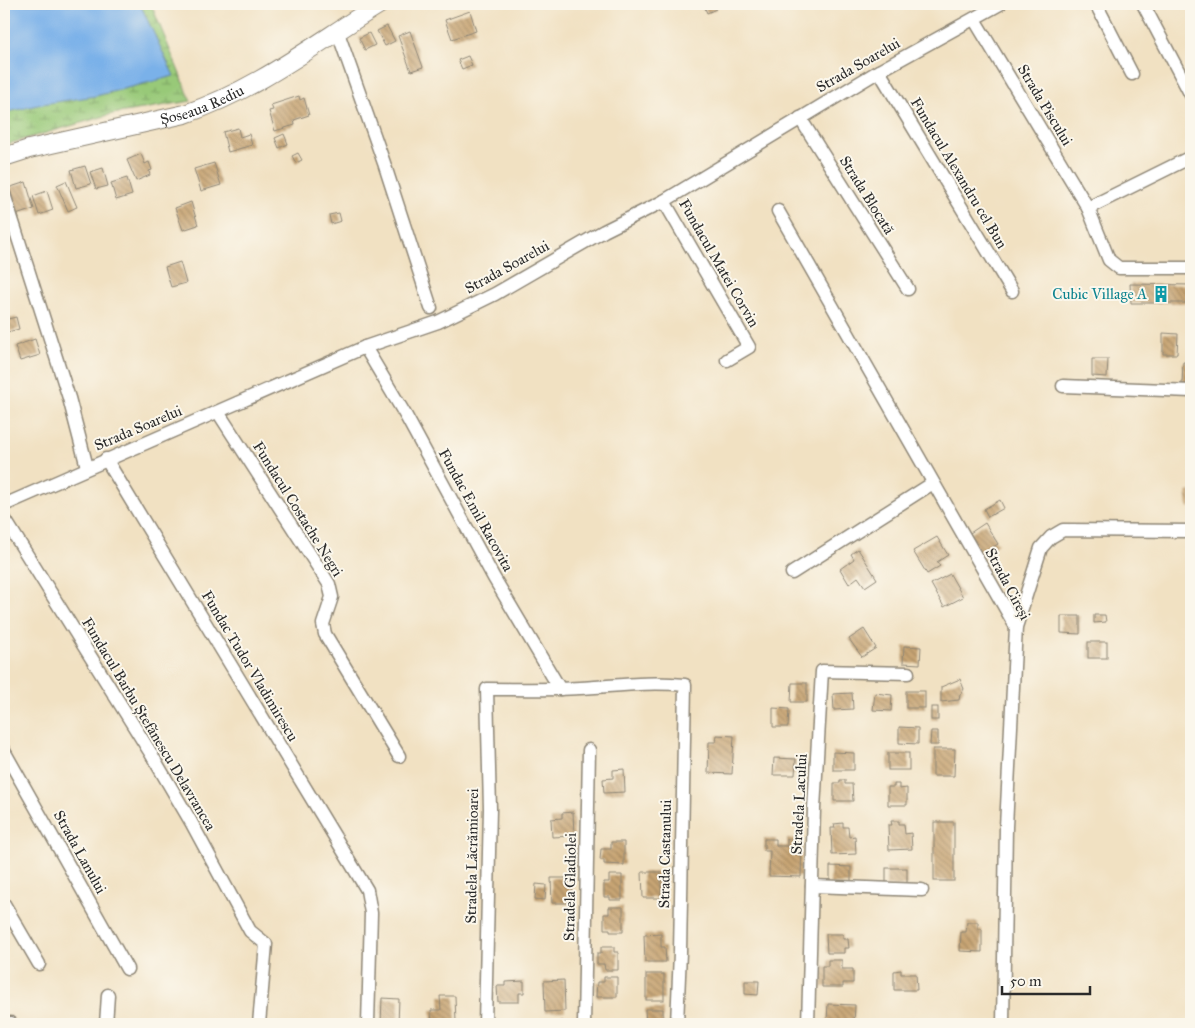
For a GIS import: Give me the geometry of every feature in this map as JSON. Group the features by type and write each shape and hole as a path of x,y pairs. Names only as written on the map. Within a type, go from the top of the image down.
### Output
{"main road":[{"name":"Șoseaua Rediu","path":"4,157 29,149 185,114 210,106 271,74 380,4"}],"street":[{"name":"Strada Soarelui","path":"4,505 87,467 365,347 438,322 495,294 604,231 664,200 879,71 1000,4"},
{"path":"1096,4 1132,74"},
{"path":"1143,4 1191,95"},
{"name":"Strada Piscului","path":"974,19 1088,208 1109,260 1119,268 1191,268"},
{"path":"337,30 384,163 430,308"},
{"name":"Fundacul Alexandru cel Bun","path":"879,71 1012,291"},
{"name":"Strada Blocată","path":"800,118 908,289"},
{"path":"1088,208 1191,157"},
{"path":"4,194 69,398 87,467"},
{"name":"Fundacul Matei Corvin","path":"664,200 749,347 727,360"},
{"name":"Strada Cireși","path":"778,211 1016,628 1006,826 1003,1024"},
{"name":"Fundac Emil Racovita","path":"365,347 406,416 494,578 560,689"},
{"path":"1063,386 1191,391"},
{"name":"Fundacul Costache Negri","path":"218,412 329,584 332,597 323,624 325,634 399,756"},
{"name":"Fundac Tudor Vladimirescu","path":"106,459 366,890 371,913 368,1024"},
{"path":"792,573 933,483"},
{"name":"Fundacul Barbu Ștefănescu Delavrancea","path":"4,518 150,752 191,822 250,931 266,944 259,1024"},
{"path":"1016,628 1041,548 1052,537 1063,530 1191,531"},
{"name":"Stradela Lacului","path":"808,1024 814,809 822,671 908,673"},
{"name":"Strada Castanului","path":"560,689 631,683 664,682 685,685 677,1024"},
{"name":"Stradela Lăcrămioarei","path":"485,1024 490,809 487,689 560,689"},
{"name":"Stradela Gladiolei","path":"584,1024 589,750"},
{"name":"Strada Lanului","path":"4,751 127,969"},
{"path":"812,886 922,890"},
{"path":"4,904 39,964"},
{"path":"106,1024 108,995"}],"green space":[{"path":"4,4 151,4 191,101 112,114 4,145"}],"water":[{"path":"4,4 140,4 174,76 96,96 42,104 4,113"}],"building":[{"path":"703,4 713,4 716,9 707,13"},
{"path":"470,11 476,31 452,39 445,20"},
{"path":"387,26 395,41 385,46 377,31"},
{"path":"410,31 423,67 411,71 398,36"},
{"path":"369,33 375,45 365,50 359,38"},
{"path":"468,56 472,65 462,69 458,60"},
{"path":"299,96 300,100 304,98 309,115 294,120 295,125 275,131 269,111 273,110 271,105"},
{"path":"238,128 240,137 249,134 252,145 228,152 223,132"},
{"path":"284,134 288,144 279,148 275,138"},
{"path":"298,153 302,160 296,163 292,156"},
{"path":"141,154 145,164 149,162 152,170 149,171 150,175 136,181 127,160"},
{"path":"214,163 221,185 201,191 194,169"},
{"path":"85,166 91,184 76,188 71,170"},
{"path":"103,168 108,186 96,189 90,172"},
{"path":"127,178 132,195 116,200 111,183"},
{"path":"66,181 77,207 68,211 57,185"},
{"path":"26,182 34,209 16,215 8,188"},
{"path":"47,191 53,210 39,215 33,196"},
{"path":"191,202 198,225 183,230 175,208"},
{"path":"339,213 341,221 331,224 329,215"},
{"path":"180,262 186,283 171,287 165,267"},
{"name":"Cubic Village A","path":"1130,284 1191,285 1191,303 1131,303"},
{"path":"16,317 19,329 4,333 4,320"},
{"path":"1163,333 1178,334 1177,354 1163,354"},
{"path":"35,339 40,355 20,361 15,346"},
{"path":"1092,359 1108,359 1107,377 1092,376"},
{"path":"1183,362 1191,363 1191,384 1182,384"},
{"path":"1191,491 1191,507 1188,508 1186,492"},
{"path":"1000,500 1004,508 988,517 984,509"},
{"path":"985,523 998,544 980,555 967,535"},
{"path":"937,537 948,555 937,562 940,566 927,574 913,551"},
{"path":"858,549 877,579 865,587 858,577 849,584 840,569 854,559 851,554"},
{"path":"950,574 963,597 944,607 931,584"},
{"path":"1094,615 1105,615 1106,622 1094,623"},
{"path":"1061,616 1080,616 1080,634 1061,633"},
{"path":"864,629 876,648 862,657 849,639"},
{"path":"1088,642 1107,642 1107,658 1088,658"},
{"path":"904,646 921,647 920,664 903,663"},
{"path":"960,679 964,689 959,700 941,702 941,687"},
{"path":"792,683 807,683 807,702 791,702"},
{"path":"906,691 925,691 925,708 906,708"},
{"path":"852,693 853,709 834,710 833,694"},
{"path":"875,693 892,695 891,711 873,710"},
{"path":"931,707 938,707 938,720 931,720"},
{"path":"773,708 789,709 788,727 773,727"},
{"path":"899,727 918,728 918,744 899,743"},
{"path":"931,731 938,731 938,745 930,745"},
{"path":"717,735 734,736 732,774 708,773 709,742 716,742"},
{"path":"933,749 955,749 954,776 933,776"},
{"path":"833,752 854,753 854,770 833,770"},
{"path":"888,753 909,753 909,770 888,770"},
{"path":"774,758 796,759 795,775 773,775"},
{"path":"624,769 625,792 604,793 603,779 613,778 613,770"},
{"path":"840,780 845,780 845,784 852,784 853,801 834,801 834,783 840,783"},
{"path":"894,784 899,784 899,789 907,788 907,805 888,805 888,787 894,787"},
{"path":"573,812 574,836 552,837 551,819 562,818 562,813"},
{"path":"891,821 899,821 899,824 904,824 905,834 911,833 912,849 889,850 888,825 892,825"},
{"path":"934,822 954,822 954,881 934,881"},
{"path":"843,823 843,827 848,827 849,837 855,836 856,854 832,855 831,828 835,828 834,824"},
{"path":"764,839 776,839 776,846 787,846 787,839 802,839 801,877 769,876 770,851 764,851"},
{"path":"611,842 624,842 624,865 604,864 604,860 600,860 601,849 611,849"},
{"path":"830,866 851,867 851,884 830,884"},
{"path":"886,868 907,868 907,886 886,886"},
{"path":"642,872 661,872 661,898 643,898"},
{"path":"609,875 622,875 622,900 610,900 610,897 604,897 604,882 609,882"},
{"path":"551,878 572,878 572,903 552,903"},
{"path":"536,884 546,885 545,900 535,899"},
{"path":"609,907 623,907 623,932 610,932 610,929 604,929 604,914 609,914"},
{"path":"967,922 978,922 978,929 982,929 982,952 960,951 961,932 966,932"},
{"path":"661,934 661,947 665,947 666,962 645,962 644,935"},
{"path":"826,934 843,934 843,939 848,939 849,948 844,948 844,953 827,953"},
{"path":"601,947 614,947 614,952 618,952 618,970 605,970 604,964 597,964 597,953 601,953"},
{"path":"828,960 842,960 842,969 853,969 853,983 843,983 843,987 822,987 822,966 828,966"},
{"path":"901,970 901,974 916,974 917,990 894,990 894,971"},
{"path":"646,974 664,974 664,1000 646,1000"},
{"path":"604,977 617,977 617,997 596,997 597,982 604,982"},
{"path":"564,980 565,1011 545,1012 544,981"},
{"path":"524,981 524,993 519,993 519,1002 498,1002 497,986 505,986 505,982"},
{"path":"745,981 759,981 758,995 745,994"},
{"path":"440,996 455,996 456,1023 432,1024 431,1010 441,1010"},
{"path":"382,998 399,999 398,1024 381,1024"},
{"path":"828,1004 855,1005 854,1023 827,1021"},
{"path":"645,1009 663,1009 663,1024 646,1024"},
{"path":"491,1021 511,1021 511,1024 491,1024"},
{"path":"563,1021 563,1024 544,1024 544,1023"}],"place":[{"name":"Cubic Village A","path":"1161,294"}]}
